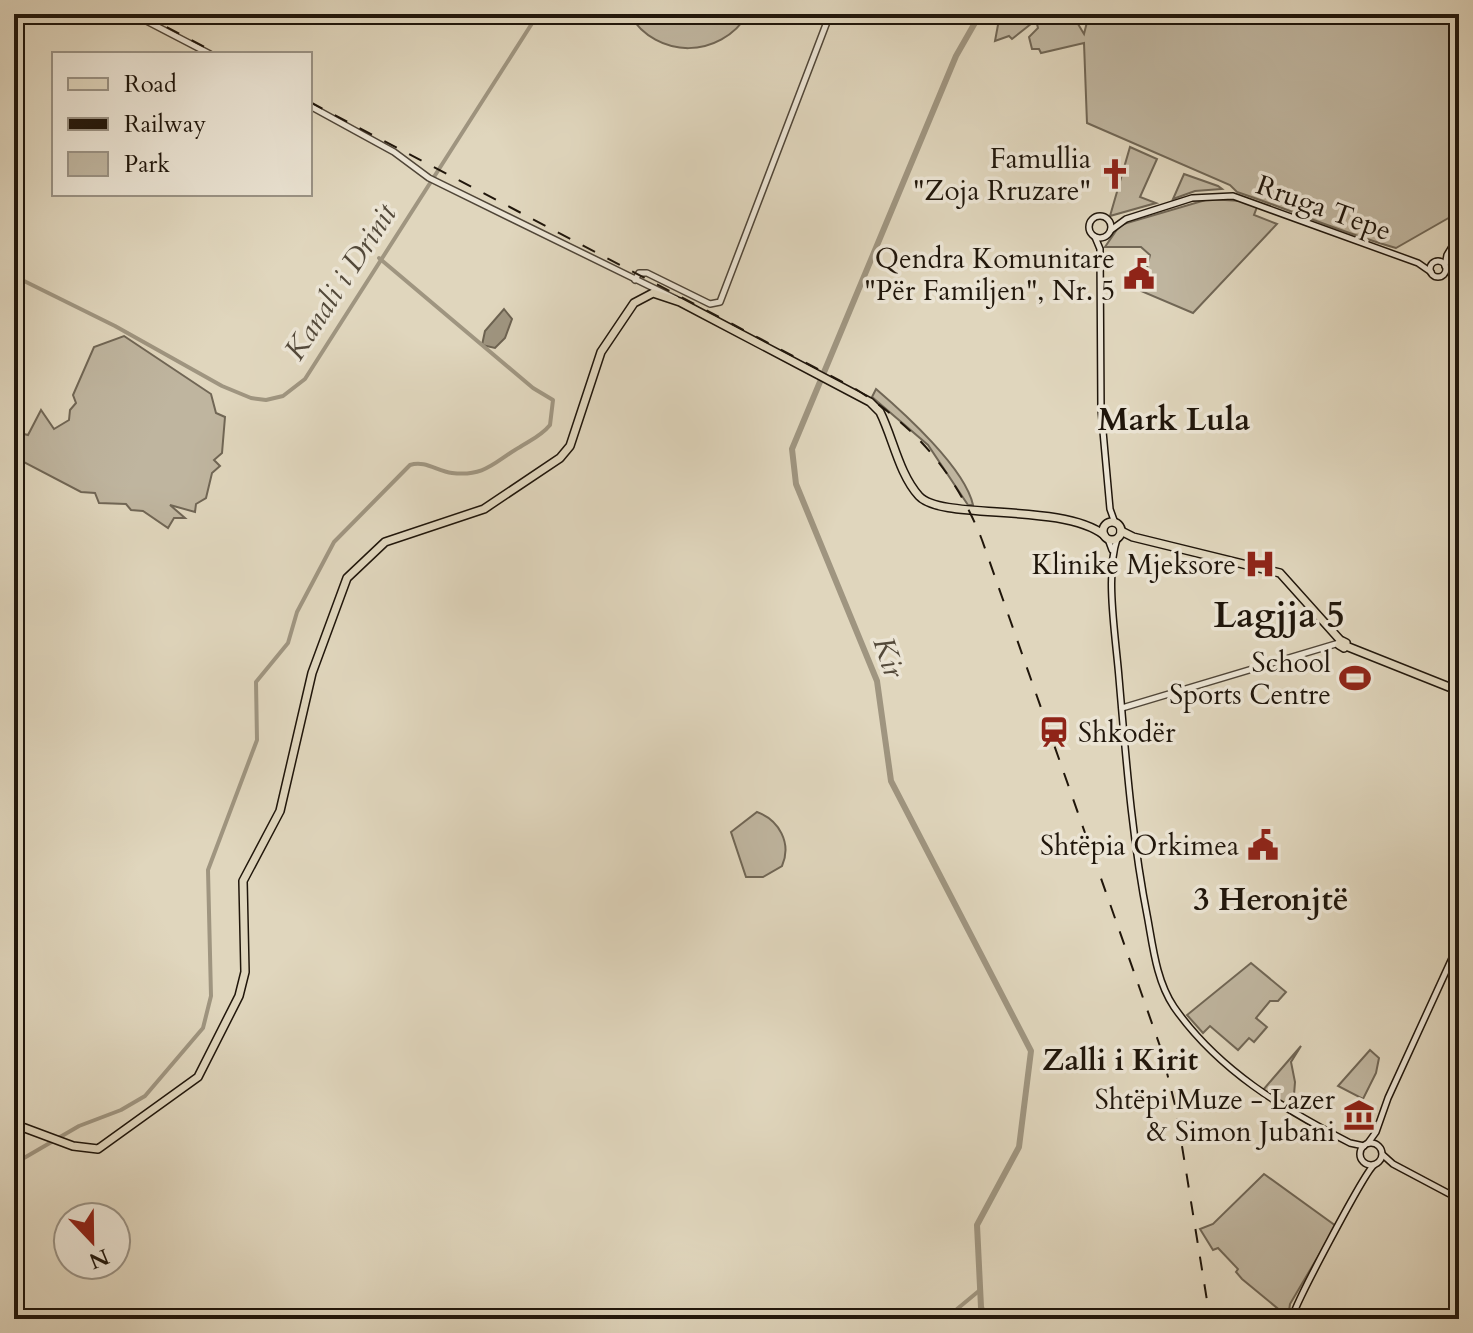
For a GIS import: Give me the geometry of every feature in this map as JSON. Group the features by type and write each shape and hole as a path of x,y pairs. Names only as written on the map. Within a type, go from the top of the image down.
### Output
{"main road":[{"path":"133,14 206,52"},
{"path":"635,280 639,273 647,273 710,304 720,302 830,14"},
{"path":"312,107 394,152 429,178 493,207 635,280 666,292 870,402 880,412 909,479 925,501 1056,517 1280,573 1342,643 1459,691"},
{"name":"Rruga Tepe","path":"1111,230 1123,221 1192,198 1233,196 1418,263 1431,272"},
{"path":"1100,249 1089,230 1090,222 1099,216 1107,218 1111,230 1100,249 1099,361 1122,708 1136,858 1155,954 1170,1000 1208,1045 1260,1094 1350,1143 1364,1162 1364,1175"},
{"name":"Rruga Tepe","path":"1107,218 1123,221"},
{"path":"1447,255 1435,262 1431,272 1441,276 1447,255 1459,235"},
{"path":"1095,237 1105,237"},
{"path":"1435,262 1445,266"},
{"name":"Rruga Tepe","path":"1418,263 1435,262"},
{"path":"14,1124 84,1149 104,1146 191,1082 205,1066 244,983 243,881 280,811 312,673 347,578 385,542 484,509 560,458 570,446 601,352 634,303 650,293 680,302"},
{"path":"1122,708 1342,643"},
{"path":"1360,1153 1376,1132 1389,1096 1459,943"},
{"path":"1376,1132 1377,1144 1393,1164 1459,1199"},
{"path":"1350,1143 1377,1144"},
{"path":"1292,1319 1297,1301 1339,1229 1364,1175 1383,1155"},
{"path":"1364,1162 1393,1164"}],"green space":[{"path":"629,14 748,14 736,29 722,39 705,46 688,48 655,40"},
{"path":"1000,14 1045,14 1048,20 1057,14 1072,14 1084,34 1089,14 1459,14 1459,212 1396,248 1237,192 1230,185 1087,123 1084,43 1041,53 1039,49 1032,49 1029,37 1038,28 1036,20 1012,39 1009,36 995,41"},
{"path":"1130,147 1157,159 1140,197 1156,203 1110,216"},
{"path":"1184,174 1222,189 1195,191 1173,199"},
{"path":"1209,199 1241,201 1257,207 1254,215 1277,224 1193,313 1141,291 1150,255 1141,247 1105,247 1120,225"},
{"path":"124,336 211,394 216,413 225,417 222,453 214,460 220,466 212,473 206,498 196,504 195,512 170,505 185,518 174,518 168,528 143,511 131,510 126,504 99,503 95,493 81,492 14,457 16,432 28,435 41,410 54,429 69,420 70,410 76,403 73,395 94,347"},
{"path":"876,389 917,426 946,458 968,490 973,505 968,505 928,445 872,397"},
{"path":"757,812 772,821 782,833 785,857 782,866 763,877 746,877 731,832"},
{"path":"1251,963 1286,992 1278,1001 1270,1001 1256,1018 1267,1027 1254,1042 1249,1038 1238,1050 1210,1026 1203,1033 1187,1015"},
{"path":"1301,1046 1291,1062 1295,1082 1293,1108 1263,1090"},
{"path":"1370,1050 1379,1058 1376,1073 1363,1099 1338,1086"},
{"path":"1264,1174 1336,1226 1290,1304 1288,1317 1242,1279 1236,1272 1238,1269 1218,1248 1213,1250 1200,1229 1213,1224"}],"shaded area":[{"path":"504,309 512,319 505,338 495,348 482,345 485,331"}],"waterway":[{"name":"Kanali i Drinit","path":"14,276 115,326 222,386 251,398 266,400 283,396 305,379 538,14"},
{"name":"Kir","path":"980,14 956,56 792,449 796,484 877,681 891,781 1031,1051 1019,1147 977,1225 981,1307 985,1319"},
{"path":"14,1168 24,1158 79,1126 121,1110 145,1096 203,1028 211,996 208,870 257,740 256,682 288,643 297,612 334,542 410,465 426,465 452,473 473,473 489,467 536,438 550,425 553,400 533,388 379,258"},
{"path":"945,1319 980,1290"}],"railway":[{"path":"142,14 214,52"},
{"path":"312,103 854,388 896,418 946,472 982,540 1161,1049 1176,1109 1210,1319"}],"place":[{"name":"Famullia \"Zoja Rruzare\"","path":"1115,174"},
{"name":"Qendra Komunitare \"Për Familjen\", Nr. 5","path":"1139,274"},
{"name":"Klinike Mjeksore","path":"1260,564"},
{"name":"School Sports Centre","path":"1355,678"},
{"name":"Shkodër","path":"1054,732"},
{"name":"Shtëpia Orkimea","path":"1263,845"},
{"name":"Shtëpi Muze - Lazer & Simon Jubani","path":"1359,1115"}],"district":[{"name":"Mark Lula","path":"1174,419"},
{"name":"Lagjja 5","path":"1279,614"},
{"name":"3 Heronjtë","path":"1271,899"},
{"name":"Zalli i Kirit","path":"1120,1060"}]}
